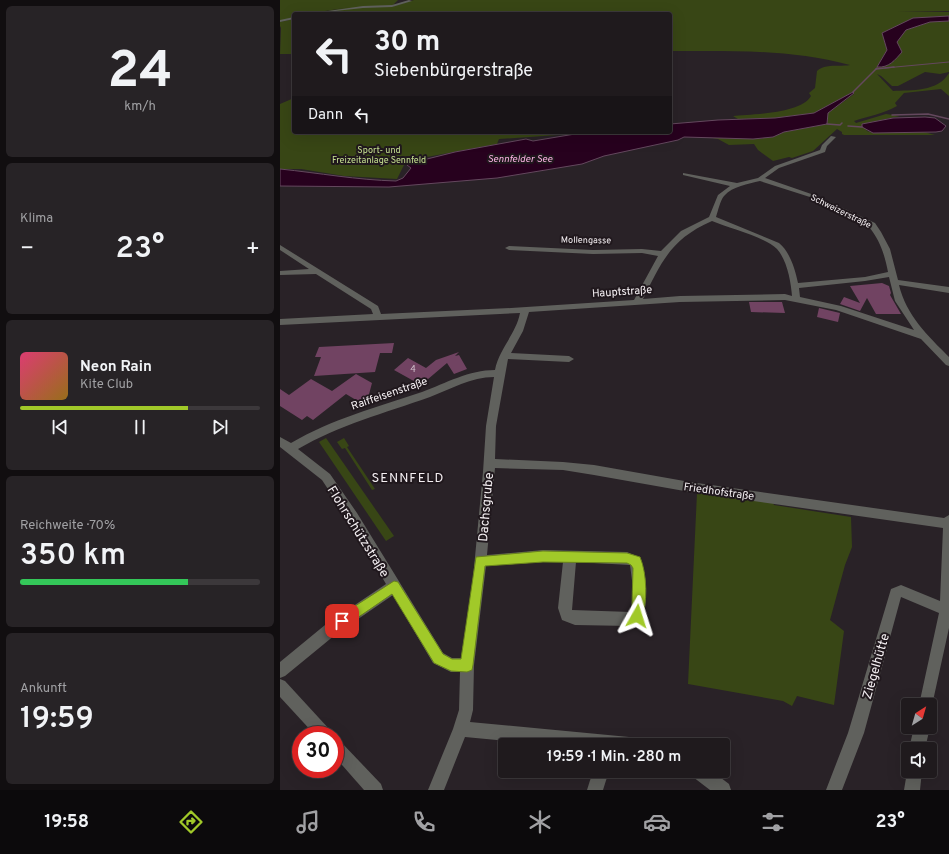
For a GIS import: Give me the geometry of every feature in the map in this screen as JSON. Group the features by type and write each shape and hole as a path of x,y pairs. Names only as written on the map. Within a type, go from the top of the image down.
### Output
{"street":[{"path":"324,12 363,7 392,6 410,1"},
{"path":"280,21 292,18"},
{"path":"712,218 720,196 727,190 736,185 760,179 777,167 823,151 824,146 833,137"},
{"path":"685,174 700,176 716,182 736,185"},
{"name":"Schweizerstraße","path":"760,179 815,197 872,225 884,245 898,296 912,323 924,337"},
{"path":"716,182 720,196"},
{"path":"637,302 669,245 680,235 698,224 712,218 776,245 784,255 796,286 796,298"},
{"path":"280,247 375,308 377,314 376,318"},
{"name":"Mollengasse","path":"509,248 593,252 642,251 663,254"},
{"path":"280,273 317,271"},
{"path":"796,286 864,279 894,278 949,290"},
{"name":"Hauptstraße","path":"280,322 525,310 728,297 796,298 838,308 924,337 949,363"},
{"name":"Dachsgrube","path":"436,790 461,729 466,710 467,665 480,561 491,426 499,373 504,356 522,324 525,310"},
{"path":"504,356 569,359"},
{"name":"Raiffeisenstraße","path":"290,448 313,435 352,418 428,393 481,373 499,373"},
{"name":"Flohrschützstraße","path":"280,441 326,477 353,517 438,658 451,665 467,665"},
{"name":"Friedhofstraße","path":"489,463 563,466 594,470 690,487 949,524"},
{"path":"927,698 946,610 949,520"},
{"path":"480,561 543,556 627,558 636,561 639,568 639,607 637,616 630,619 575,618 567,615 564,608 570,557"},
{"path":"280,671 330,630 394,586"},
{"name":"Ziegelhütte","path":"834,790 856,733 896,593 901,591 946,610"},
{"path":"280,686 317,726"},
{"path":"461,729 548,738"},
{"path":"344,756 375,790"},
{"path":"595,790 599,778"},
{"path":"708,778 723,790"},
{"path":"912,790 913,778"}],"green space":[{"path":"280,0 398,0 391,7 414,0 949,0 949,11 898,11 949,12 949,16 913,18 882,33 887,50 877,67 888,65 902,52 897,42 906,30 930,22 949,21 949,72 940,74 925,72 898,86 892,86 877,74 893,91 916,90 931,87 938,84 949,73 949,96 941,89 904,93 895,103 897,106 892,109 854,121 856,123 886,114 900,116 862,124 867,131 873,133 920,131 935,135 844,135 837,129 813,151 792,158 789,157 773,161 758,150 754,144 729,145 718,139 706,137 753,139 773,137 784,132 827,124 828,113 854,94 853,92 814,113 775,118 738,119 733,116 763,114 787,110 797,106 806,102 811,96 809,93 815,88 817,71 828,66 850,65 805,56 760,52 672,51 672,12 321,12 351,7 319,12 292,12 292,18 280,22"},
{"path":"292,19 292,54 280,54 280,22"},
{"name":"Sport- und Freizeitanlage Sennfeld","path":"292,99 292,134 558,135 499,139 497,144 416,159 404,165 397,179 344,176 301,169 280,169 280,104"},
{"path":"326,438 394,536 386,541 319,442"},
{"path":"344,438 349,446 347,447 375,489 372,490 345,448 342,449 337,442"},
{"path":"697,493 773,503 774,505 851,517 852,547 845,565 830,620 844,631 834,705 797,696 792,706 783,701 688,684"}],"water":[{"path":"949,16 949,21 930,22 906,30 897,42 902,52 888,65 877,67 887,50 882,33 913,18"},
{"name":"Sennfelder See","path":"853,92 854,93 828,113 827,124 784,132 773,137 753,139 684,137 678,140 604,156 582,164 497,178 389,187 280,186 280,169 352,178 396,181 403,178 411,168 407,165 419,159 423,160 455,152 526,139 533,141 575,134 672,134 672,124 718,120 775,118 814,113"},
{"path":"893,118 935,118 946,126 942,131 936,132 873,133 862,127 862,124"}],"building":[{"path":"882,283 889,286 891,293 890,295 901,314 876,314 867,298 860,311 840,304 844,297 860,303 850,286"},
{"path":"749,302 782,302 785,313 751,312"},
{"path":"819,308 840,313 838,322 817,317"},
{"path":"394,343 392,353 380,353 375,372 314,376 321,357 315,357 319,347"},
{"path":"459,352 455,356 459,355 467,369 454,374 447,363 421,385 394,370 408,358 426,368 436,360"},
{"path":"356,374 372,383 368,398 361,403 346,394 313,420 307,416 302,420 280,406 280,389 289,395 311,379 332,391"}],"waterway":[{"path":"885,68 949,62"},
{"path":"885,68 894,67"},
{"path":"876,69 885,68"},
{"path":"853,92 876,69"},
{"path":"892,115 928,114 949,119"},
{"path":"827,124 840,125 842,123"},
{"path":"848,126 862,127"}],"district":[{"name":"SENNFELD","path":"408,477"}],"route":[{"path":"342,621 394,586 438,658 444,663 451,665 467,665 478,589 480,561 543,556 627,558 636,561 639,568 639,607 637,616"}]}
